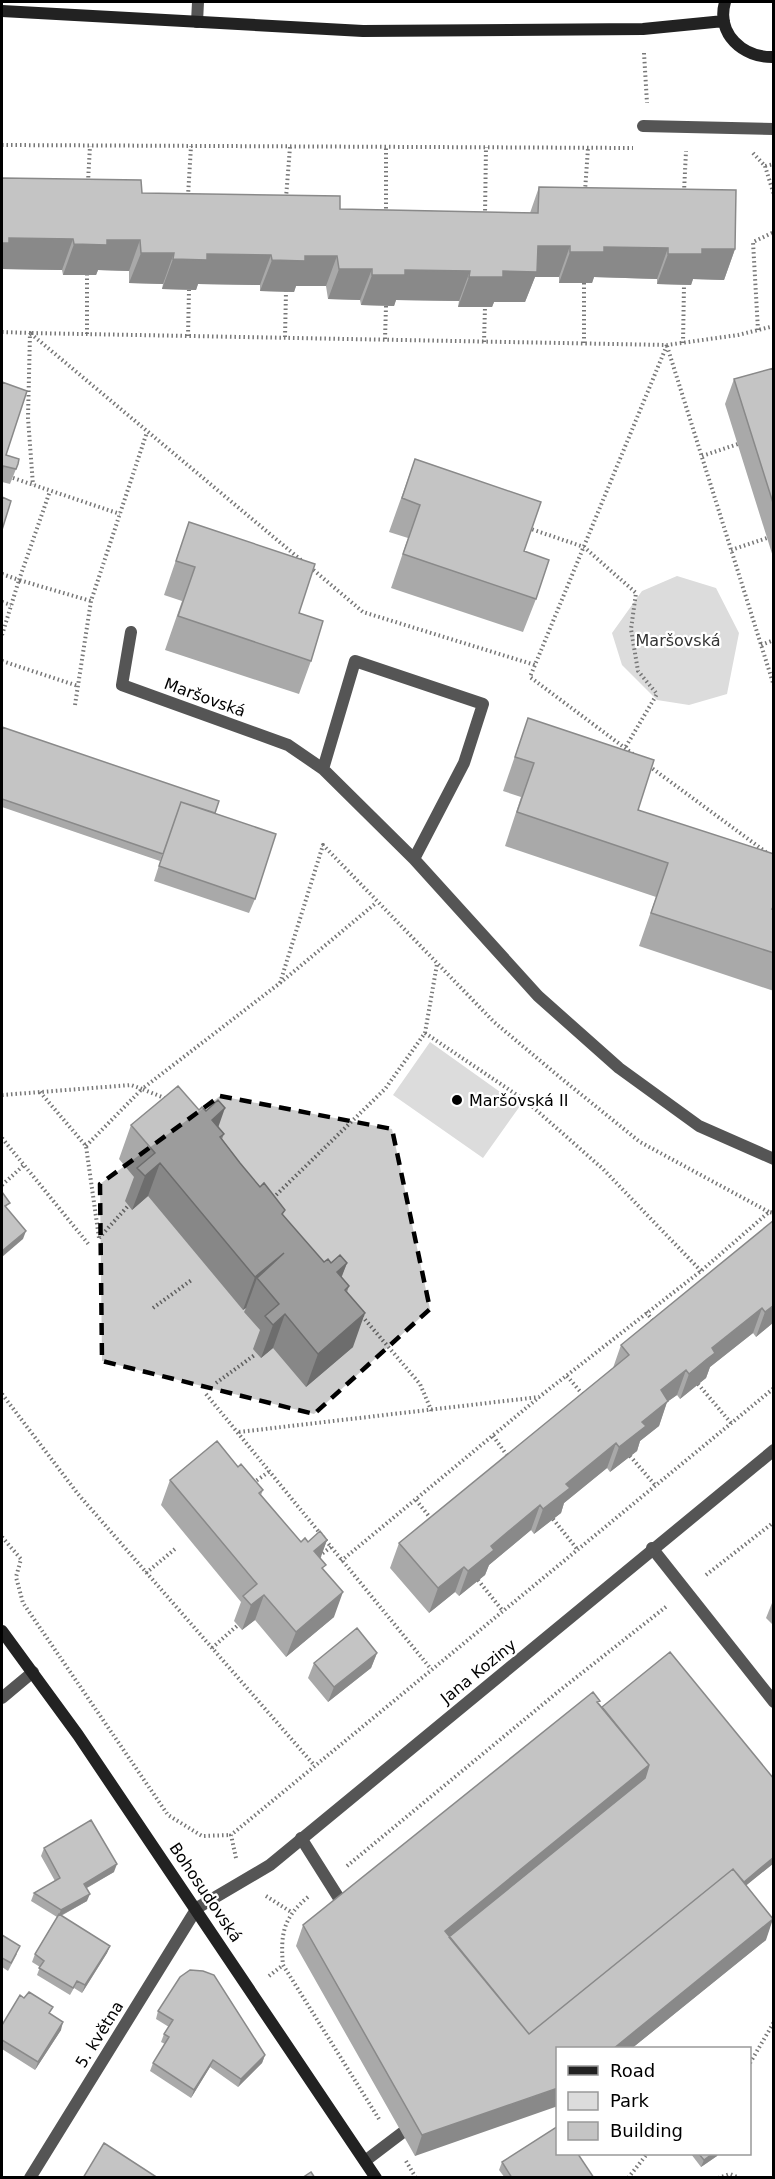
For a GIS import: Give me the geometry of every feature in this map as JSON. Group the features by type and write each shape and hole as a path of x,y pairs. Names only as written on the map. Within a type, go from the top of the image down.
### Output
{"street":[{"path":"197,22 198,2"},
{"path":"725,2 724,21 729,36 740,49 756,57 774,57"},
{"path":"2,10 363,31 643,29 724,21"},
{"path":"646,127 774,129"},
{"name":"Maršovská","path":"131,632 122,685 288,745 323,769 414,859 538,996 619,1068 699,1126 774,1159"},
{"path":"323,769 355,661 483,704 464,763 414,859"},
{"name":"Jana Koziny","path":"197,1908 270,1865 652,1548 774,1450"},
{"path":"652,1548 774,1701"},
{"name":"Bohosudovská","path":"2,1631 197,1908 376,2178"},
{"path":"2,1698 33,1672"},
{"path":"301,1838 353,1921"},
{"name":"5. května","path":"30,2178 197,1908"},
{"path":"366,2161 429,2113"}],"path":[{"path":"2,145 650,149 646,127 643,29"},
{"path":"88,188 90,146"},
{"path":"188,204 191,146"},
{"path":"286,200 290,147"},
{"path":"386,147 386,222"},
{"path":"485,217 486,147"},
{"path":"683,198 686,147"},
{"path":"677,148 697,147"},
{"path":"585,202 588,148"},
{"path":"750,150 765,166 774,195"},
{"path":"765,166 774,164"},
{"path":"758,330 753,242 774,232"},
{"path":"87,275 87,334"},
{"path":"584,283 584,344"},
{"path":"683,343 684,285"},
{"path":"188,336 189,290"},
{"path":"285,338 286,291"},
{"path":"385,339 386,306"},
{"path":"484,342 485,307"},
{"path":"2,332 667,345 774,326"},
{"path":"30,333 363,612 535,665"},
{"path":"30,333 28,418 33,485"},
{"path":"667,345 774,686"},
{"path":"667,345 530,678 774,858"},
{"path":"75,705 91,601 147,432"},
{"path":"702,456 738,444"},
{"path":"13,478 120,513"},
{"path":"2,635 50,491"},
{"path":"519,525 584,547 636,593 631,629 638,671 657,694 625,748"},
{"path":"731,550 767,538"},
{"path":"284,559 294,555"},
{"path":"2,574 91,601"},
{"path":"2,602 11,605"},
{"path":"761,645 774,640"},
{"path":"2,661 78,686"},
{"path":"625,759 631,752"},
{"path":"280,983 323,845 376,903 494,1022 640,1142 771,1212 701,1271 539,1397 341,1561"},
{"path":"760,860 768,853"},
{"path":"86,1146 142,1089 280,983 376,903"},
{"path":"266,1205 385,1089 425,1033 437,963"},
{"path":"425,1033 526,1101 603,1168 701,1271"},
{"path":"2,1095 131,1085 171,1101"},
{"path":"40,1092 86,1146 99,1238 128,1206"},
{"path":"2,1138 90,1246"},
{"path":"2,1185 24,1165"},
{"path":"723,1252 729,1260"},
{"path":"153,1308 193,1279"},
{"path":"358,1312 420,1384 432,1412"},
{"path":"646,1312 661,1330"},
{"path":"216,1383 256,1354"},
{"path":"567,1376 590,1404"},
{"path":"698,1384 731,1423"},
{"path":"2,1394 78,1494 314,1765 774,1388"},
{"path":"206,1394 431,1669"},
{"path":"239,1432 432,1412 539,1397"},
{"path":"493,1437 515,1466"},
{"path":"630,1456 655,1485"},
{"path":"252,1485 270,1471"},
{"path":"416,1500 439,1528"},
{"path":"553,1519 577,1549"},
{"path":"2,1537 21,1559 16,1577 23,1603 168,1815 202,1836 231,1835"},
{"path":"315,1560 331,1548"},
{"path":"146,1573 175,1549"},
{"path":"478,1580 502,1610"},
{"path":"212,1648 238,1625"},
{"path":"416,2178 283,1965 281,1944 291,1912 559,1691 637,1630"},
{"path":"751,2061 774,2022"},
{"path":"628,2178 646,2155"},
{"path":"718,2178 730,2174 740,2178"}],"highlighted area":[{"path":"220,1096 392,1129 430,1309 314,1414 102,1361 100,1184"}],"green space":[{"name":"Maršovská","path":"677,576 716,588 739,633 727,694 689,705 657,700 622,665 612,633 642,591"},
{"name":"Maršovská II","path":"430,1042 520,1106 483,1158 393,1095"}],"building":[{"path":"2,178 141,180 142,193 340,196 340,209 538,213 539,187 736,190 735,249 702,249 702,254 668,254 668,248 604,247 604,252 570,252 570,246 538,246 537,272 503,271 503,277 469,277 470,271 405,270 405,275 372,275 372,269 339,269 337,256 305,256 305,261 272,260 271,255 207,254 207,260 173,259 174,253 141,253 140,240 107,240 107,245 74,244 73,239 9,238 9,243 2,243"},
{"path":"774,368 774,506 734,379"},
{"path":"2,382 27,391 6,455 19,459 18,464 16,469 3,466 2,471"},
{"path":"415,459 541,502 524,551 549,560 536,599 403,554 420,505 402,498"},
{"path":"2,497 11,501 2,530"},
{"path":"189,522 315,564 299,613 323,621 311,661 178,616 195,567 176,561"},
{"path":"528,718 654,760 638,810 774,854 774,905 772,909 774,909 774,953 651,913 668,863 517,812 534,763 515,757"},
{"path":"2,727 219,801 215,813 181,802 163,854 2,799"},
{"path":"181,802 276,834 255,899 159,866"},
{"path":"178,1086 199,1110 202,1107 206,1111 218,1100 225,1108 212,1120 224,1134 220,1137 240,1163 260,1187 264,1183 285,1210 282,1214 324,1262 328,1259 331,1263 340,1255 347,1263 337,1272 349,1286 345,1290 365,1313 318,1354 285,1314 273,1325 265,1316 279,1304 257,1278 284,1253 255,1277 160,1163 145,1176 137,1168 155,1153 131,1125"},
{"path":"2,1192 10,1203 5,1206 26,1231 2,1251"},
{"path":"774,1220 774,1305 765,1312 762,1308 712,1348 715,1353 689,1374 686,1370 661,1390 668,1401 642,1422 646,1426 619,1447 616,1443 566,1484 570,1488 543,1509 540,1505 491,1546 494,1550 468,1571 464,1567 438,1588 399,1543 629,1355 621,1345"},
{"path":"217,1441 238,1467 241,1464 263,1490 259,1493 301,1542 305,1538 308,1542 320,1531 327,1540 314,1551 326,1565 322,1568 343,1592 296,1632 264,1595 251,1605 243,1596 257,1584 170,1480"},
{"path":"357,1628 377,1653 334,1687 314,1663"},
{"path":"670,1652 774,1779 774,1857 744,1882 733,1869 529,2034 449,1937 645,1778 649,1765 602,1707"},
{"path":"593,1692 600,1701 597,1702 649,1765 445,1931 529,2034 733,1869 773,1919 615,2047 556,2047 556,2089 422,2135 303,1925"},
{"path":"91,1820 117,1864 84,1884 90,1894 61,1910 34,1893 60,1878 44,1848"},
{"path":"59,1914 110,1946 85,1985 77,1981 73,1988 39,1968 44,1961 35,1954"},
{"path":"2,1935 20,1946 11,1963 2,1958"},
{"path":"190,1970 214,1975 265,2055 241,2079 213,2060 194,2090 153,2063 169,2037 164,2034 173,2020 158,2011 180,1977"},
{"path":"29,1992 53,2007 49,2013 63,2022 38,2062 2,2040 2,2025 20,1995 24,1998"},
{"path":"556,2127 556,2155 579,2155 594,2178 512,2178 502,2162"},
{"path":"104,2143 158,2178 83,2178"},
{"path":"700,2155 711,2155 704,2160"},
{"path":"311,2172 315,2178 302,2178"}],"place":[{"name":"Maršovská II","path":"457,1100"}]}
